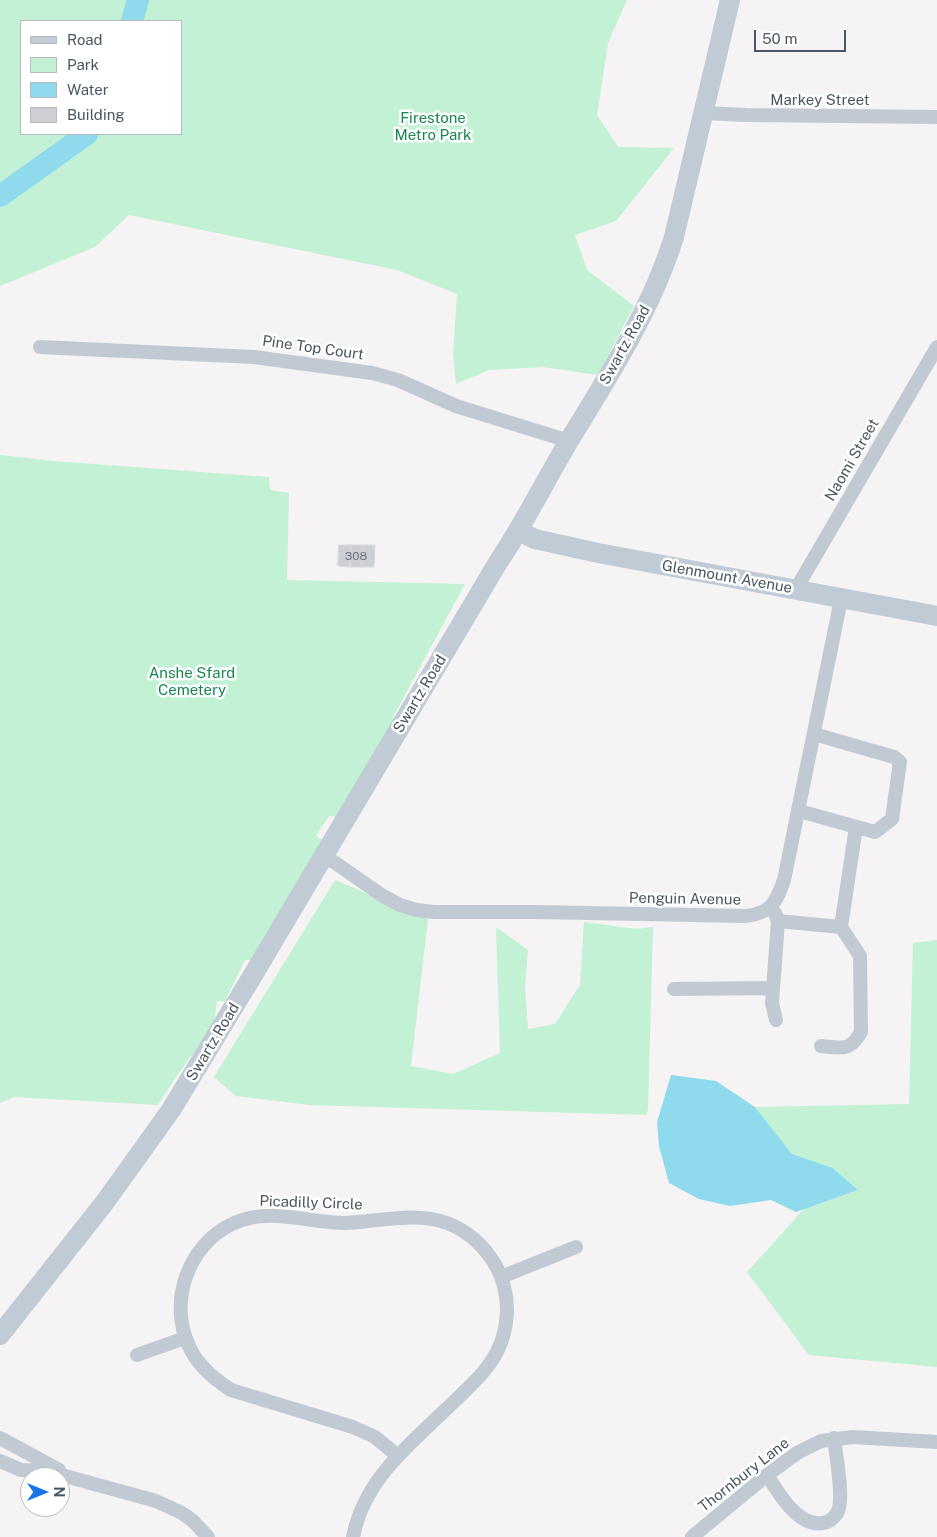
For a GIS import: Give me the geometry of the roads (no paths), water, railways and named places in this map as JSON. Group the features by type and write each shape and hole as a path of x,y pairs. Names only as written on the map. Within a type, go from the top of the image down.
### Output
{"street":[{"name":"Swartz Road","path":"0,1335 106,1202 171,1110 324,857 497,564 519,531 569,441 626,346 656,288 674,237 730,0"},
{"name":"Markey Street","path":"703,113 937,118"},
{"name":"Naomi Street","path":"796,589 937,347"},
{"name":"Pine Top Court","path":"40,348 254,357 372,373 398,380 456,406 569,441"},
{"name":"Glenmount Avenue","path":"519,531 535,539 598,553 937,616"},
{"path":"776,1020 772,1003 778,921 773,905 784,880 841,599"},
{"path":"799,811 875,832 892,820 900,762 894,756 814,734"},
{"path":"821,1046 845,1049 856,1042 861,1032 860,956 841,928 856,827"},
{"name":"Penguin Avenue","path":"324,857 392,901 417,910 434,912 746,916 763,912 773,905"},
{"path":"778,921 841,928"},
{"path":"674,989 773,988"},
{"name":"Picadilly Circle","path":"353,1537 367,1498 385,1470 480,1376 494,1357 503,1338 507,1313 505,1288 501,1277 490,1257 472,1237 454,1226 434,1220 412,1218 346,1223 283,1215 252,1217 232,1224 213,1237 204,1245 190,1265 182,1290 182,1326 189,1348 203,1367 220,1384 231,1390 353,1427 375,1437 398,1456"},
{"path":"501,1277 576,1247"},
{"path":"137,1355 186,1338"},
{"name":"Thornbury Lane","path":"692,1537 767,1475 809,1446 821,1441 834,1438 871,1437 937,1442"},
{"path":"0,1438 73,1478"},
{"path":"767,1475 802,1519 810,1523 828,1522 840,1509 840,1480 834,1438"},
{"path":"0,1461 21,1470 47,1471 170,1507 193,1521 208,1537"}],"water":[{"path":"671,1075 716,1081 755,1107 792,1154 833,1168 858,1190 796,1212 771,1200 730,1206 699,1199 669,1183 659,1146 657,1122"}],"waterway":[{"path":"132,20 138,0"},
{"path":"0,196 86,135"}],"park label":[{"name":"Firestone Metro Park","path":"433,126"},
{"name":"Anshe Sfard Cemetery","path":"192,682"}]}
